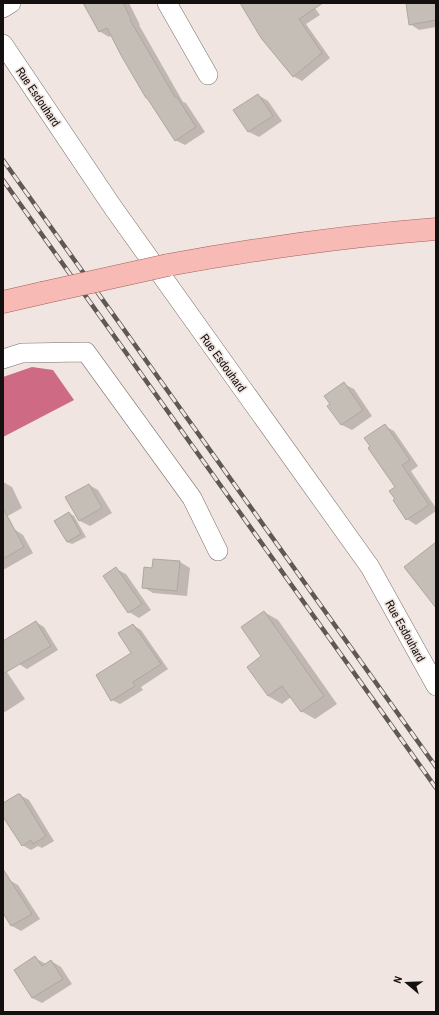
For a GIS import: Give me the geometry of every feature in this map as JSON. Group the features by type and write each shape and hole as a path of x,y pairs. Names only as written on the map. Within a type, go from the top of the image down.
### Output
{"main road":[{"path":"3,302 168,265 249,251 323,240 436,229"}],"street":[{"path":"3,8 11,3"},
{"path":"167,3 208,75"},
{"name":"Rue Esdouhard","path":"3,44 114,209 370,568 436,686"},
{"path":"3,359 22,353 86,352 192,498 218,551"}],"shaded area":[{"path":"32,367 53,370 74,400 3,437 3,377"}],"building":[{"path":"83,3 123,3 131,19 130,20 175,97 177,97 196,127 175,141 146,98 107,28 99,32"},
{"path":"240,3 323,3 299,19 322,53 293,77 261,38"},
{"path":"406,3 436,3 436,20 409,25"},
{"path":"258,94 273,116 248,132 233,110"},
{"path":"344,382 363,410 341,425 327,406 330,404 324,396"},
{"path":"385,424 410,460 402,465 429,505 406,520 389,491 395,487 368,448 370,446 364,438"},
{"path":"89,484 102,508 79,521 65,497"},
{"path":"3,508 24,547 3,559"},
{"path":"69,512 81,534 67,542 54,521"},
{"path":"436,542 436,608 404,567"},
{"path":"153,559 180,561 177,591 142,588 144,567 152,568"},
{"path":"116,567 142,604 128,613 103,576"},
{"path":"264,611 324,696 301,712 282,686 268,696 247,667 261,656 241,627"},
{"path":"36,621 51,646 3,674 3,641"},
{"path":"133,624 161,664 133,682 135,686 111,701 96,675 131,653 118,633"},
{"path":"20,794 46,836 33,844 31,840 22,846 3,817 3,803"},
{"path":"3,869 32,914 11,926 3,913"},
{"path":"35,956 42,966 51,960 63,979 32,998 14,970"}],"railway":[{"path":"3,160 436,767"},
{"path":"3,180 436,788"}]}
